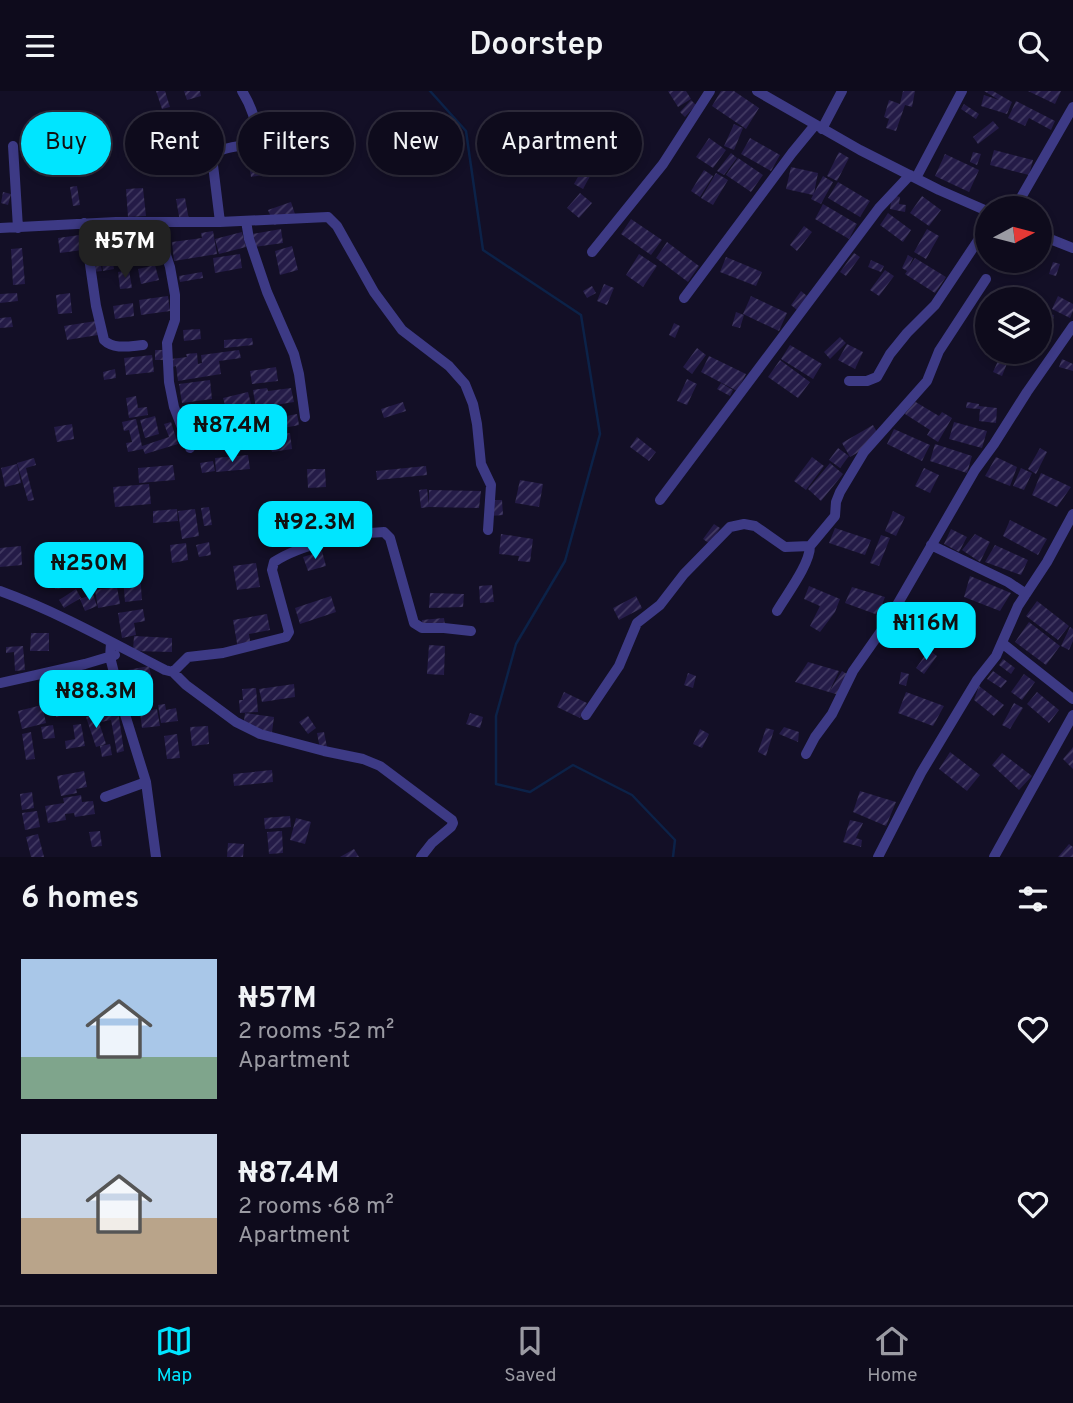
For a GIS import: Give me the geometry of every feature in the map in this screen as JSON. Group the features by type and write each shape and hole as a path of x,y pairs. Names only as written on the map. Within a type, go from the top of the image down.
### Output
{"street":[{"path":"220,222 212,157 219,150 251,144 258,140 256,120 242,91"},
{"path":"592,252 663,164 710,91"},
{"path":"757,91 913,177 975,205"},
{"path":"684,298 792,153 818,127 842,91"},
{"path":"660,499 880,208 913,177 962,91"},
{"path":"1022,196 1073,107"},
{"path":"13,146 18,228"},
{"path":"0,228 84,223 220,222 328,217 337,226 374,292 402,330 449,366 464,384 473,404 481,464 491,485 488,530"},
{"path":"246,221 249,239 267,292 294,354 306,417"},
{"path":"155,222 170,267 175,295 175,320 167,343 169,382 174,407 191,448"},
{"path":"84,223 96,306 104,340 113,346 143,345"},
{"path":"1052,240 1073,248"},
{"path":"849,381 867,381 877,376 907,333 935,305 975,245"},
{"path":"777,611 807,560 810,546 835,516 840,492 864,452 927,381 939,351 986,279"},
{"path":"806,754 832,714 853,671 886,624 975,470 1073,326"},
{"path":"878,857 922,773 977,680 996,656 1018,606 1047,562 1073,514"},
{"path":"586,715 619,666 637,623 660,605 684,573 730,527 744,524 755,526 785,547 810,546"},
{"path":"173,673 188,657 223,653 286,638 289,632 272,570 274,562 302,549 335,539 374,532 384,532 390,538 414,623 422,628 471,631"},
{"path":"931,545 1008,582 1026,594"},
{"path":"0,591 58,615 173,673 220,711 256,732 319,750 365,759 382,767 452,820 449,829 432,843 421,857"},
{"path":"111,643 110,657 146,782 156,857"},
{"path":"1002,643 1073,699"},
{"path":"0,683 61,670 128,651"},
{"path":"995,857 1073,715"},
{"path":"105,797 146,782"}],"building":[{"path":"156,91 165,91 170,107 162,109"},
{"path":"184,91 200,91 201,96 187,100"},
{"path":"668,91 686,91 691,99 678,107"},
{"path":"721,91 734,91 759,108 746,129 712,106"},
{"path":"903,91 915,91 912,107 905,105 896,131 886,128 889,119 884,117 889,100 900,104"},
{"path":"984,91 993,91 1012,102 1007,114 981,106 984,95 999,100"},
{"path":"1028,91 1061,91 1055,104"},
{"path":"691,100 696,105 685,117 680,112"},
{"path":"1016,101 1055,121 1051,130 1029,118 1025,126 1008,118"},
{"path":"964,104 979,114 976,119 961,109"},
{"path":"993,121 999,128 978,144 973,137"},
{"path":"734,124 743,128 734,150 724,146"},
{"path":"709,138 726,150 713,168 696,157"},
{"path":"750,138 780,155 771,171 741,154"},
{"path":"994,150 1033,160 1029,175 990,165"},
{"path":"839,152 849,158 837,181 827,176"},
{"path":"973,152 981,154 977,165 970,162"},
{"path":"731,153 737,158 724,175 717,171"},
{"path":"945,154 979,170 969,192 935,176"},
{"path":"738,158 763,175 751,192 726,175"},
{"path":"791,167 818,173 814,193 823,176 833,182 821,204 811,199 813,195 786,189"},
{"path":"704,170 713,176 700,197 691,191"},
{"path":"716,173 728,180 713,205 701,198"},
{"path":"579,175 591,175 583,189 574,184"},
{"path":"838,182 870,201 860,217 828,198"},
{"path":"77,186 80,205 73,206 70,187"},
{"path":"143,188 146,216 128,217 126,189"},
{"path":"3,192 11,194 8,205 1,203"},
{"path":"580,193 592,203 579,218 567,208"},
{"path":"892,195 900,197 899,204 906,205 905,212 890,209"},
{"path":"922,196 941,210 929,226 910,213"},
{"path":"185,198 189,220 180,222 176,199"},
{"path":"291,202 296,217 274,225 268,210"},
{"path":"823,204 857,224 849,239 815,219"},
{"path":"888,213 911,230 903,242 880,225"},
{"path":"631,219 662,240 651,255 621,234"},
{"path":"804,226 812,232 797,251 790,245"},
{"path":"281,229 283,243 254,247 252,234"},
{"path":"927,229 939,236 926,259 914,252"},
{"path":"108,230 114,269 103,271 98,232"},
{"path":"213,231 217,254 174,261 172,242 202,238 201,233"},
{"path":"95,232 102,271 93,272 87,233"},
{"path":"242,232 246,247 219,254 215,239"},
{"path":"80,235 82,250 60,253 58,238"},
{"path":"152,237 156,257 139,260 136,240"},
{"path":"667,242 699,266 688,282 656,258"},
{"path":"292,246 298,270 280,275 275,251"},
{"path":"22,248 25,284 13,285 11,249"},
{"path":"854,253 860,257 846,276 840,272"},
{"path":"240,254 242,268 215,273 213,258"},
{"path":"639,254 657,266 643,287 626,275"},
{"path":"908,255 913,258 908,268 915,258 946,277 935,293 905,274 907,271 902,268"},
{"path":"726,257 762,272 756,286 720,272"},
{"path":"871,260 884,266 881,272 868,267"},
{"path":"1053,262 1060,264 1056,276 1049,274 1052,273"},
{"path":"155,265 159,280 141,284 138,269"},
{"path":"129,270 132,288 120,289 118,272"},
{"path":"885,270 894,276 879,296 870,290"},
{"path":"202,272 203,278 180,282 179,276"},
{"path":"604,284 614,288 607,305 597,301"},
{"path":"592,286 596,293 587,298 583,291"},
{"path":"801,291 807,296 797,310 791,305"},
{"path":"17,293 18,301 0,303 0,294"},
{"path":"70,293 72,313 58,314 56,295"},
{"path":"168,296 170,311 141,315 139,300"},
{"path":"751,296 787,313 779,331 743,314"},
{"path":"1058,296 1073,304 1070,318 1052,309"},
{"path":"133,303 134,316 115,319 113,306"},
{"path":"736,312 744,315 740,328 732,326"},
{"path":"11,317 13,327 0,328 0,318"},
{"path":"96,321 98,335 67,340 64,326"},
{"path":"674,323 680,326 675,338 669,335"},
{"path":"200,329 201,339 184,341 183,330"},
{"path":"840,337 846,343 830,359 824,352"},
{"path":"252,338 253,345 224,348 224,340"},
{"path":"847,344 863,352 855,369 838,360"},
{"path":"790,345 822,364 813,379 781,359"},
{"path":"697,348 706,355 692,374 683,367"},
{"path":"155,350 164,350 164,360 155,360"},
{"path":"239,350 241,358 219,361 221,374 178,381 176,366 172,367 171,359 187,357 186,354 197,353 198,364 202,363 201,355"},
{"path":"152,355 154,372 126,375 124,358"},
{"path":"709,356 746,374 737,391 701,372"},
{"path":"1062,359 1073,364 1073,371 1059,367"},
{"path":"780,360 810,382 798,398 768,377"},
{"path":"997,364 1007,364 1002,376 993,372"},
{"path":"276,367 278,381 252,384 250,371"},
{"path":"115,369 116,378 104,380 103,372"},
{"path":"687,379 697,384 687,405 677,401"},
{"path":"210,380 212,399 182,403 179,384"},
{"path":"721,383 733,390 730,396 717,389"},
{"path":"267,388 268,391 291,388 294,402 256,408 253,390"},
{"path":"248,392 252,408 228,415 223,398"},
{"path":"136,396 138,408 147,407 148,415 129,418 126,398"},
{"path":"914,401 939,416 942,412 952,418 938,442 927,435 930,430 905,414"},
{"path":"403,402 406,411 384,418 381,409"},
{"path":"967,402 997,408 996,423 979,421 980,409 966,408"},
{"path":"297,414 299,425 273,430 271,419"},
{"path":"155,416 159,434 145,438 140,420"},
{"path":"136,419 142,446 169,437 164,424 171,422 178,444 145,454 143,449 128,452 126,443 132,442 129,430 124,431 122,422"},
{"path":"954,422 987,431 982,448 949,439"},
{"path":"72,424 74,439 57,442 54,427"},
{"path":"873,425 881,439 850,457 842,443"},
{"path":"894,429 930,445 922,461 887,444"},
{"path":"290,433 292,449 272,452 269,436"},
{"path":"637,437 656,452 649,461 630,447"},
{"path":"935,444 972,456 967,473 930,461"},
{"path":"838,448 849,456 840,468 829,460"},
{"path":"1040,448 1047,452 1036,474 1028,469"},
{"path":"248,455 250,469 216,472 215,458"},
{"path":"812,457 824,466 806,490 794,481"},
{"path":"996,457 1017,467 1010,486 985,476"},
{"path":"34,458 36,465 26,468 34,500 28,501 17,463"},
{"path":"213,461 215,471 202,473 200,463"},
{"path":"830,463 843,474 821,501 808,489"},
{"path":"17,464 21,483 5,487 1,468"},
{"path":"173,465 175,480 139,483 138,468"},
{"path":"426,466 427,475 377,480 376,471"},
{"path":"924,468 939,475 930,493 915,486"},
{"path":"1021,468 1032,473 1024,490 1013,486"},
{"path":"307,469 325,469 326,487 308,488"},
{"path":"1041,473 1071,487 1057,507 1032,495"},
{"path":"520,480 543,484 539,507 515,503"},
{"path":"149,484 151,504 115,507 113,487"},
{"path":"427,489 429,505 429,490 481,491 479,508 421,508 419,490"},
{"path":"489,500 502,500 503,515 490,516"},
{"path":"209,507 212,525 204,526 201,508"},
{"path":"177,509 178,521 153,523 153,511"},
{"path":"195,509 199,536 182,539 178,511"},
{"path":"893,511 905,517 896,536 885,531"},
{"path":"1010,520 1047,539 1038,555 1003,536"},
{"path":"714,524 720,528 710,544 703,539"},
{"path":"325,525 328,543 300,548 297,530"},
{"path":"835,528 871,540 865,555 829,543"},
{"path":"951,529 967,537 959,552 944,544"},
{"path":"501,534 533,539 530,562 518,561 519,556 499,554"},
{"path":"975,534 990,542 980,562 962,550"},
{"path":"881,535 890,538 879,566 870,563"},
{"path":"209,542 211,555 199,557 196,545"},
{"path":"186,543 188,560 172,563 170,545"},
{"path":"995,545 1028,560 1021,575 985,562"},
{"path":"21,546 22,565 0,567 0,548"},
{"path":"122,546 125,576 140,575 142,600 125,602 123,577 118,577 115,547"},
{"path":"322,551 326,566 308,571 303,557"},
{"path":"52,556 53,566 44,567 42,557"},
{"path":"256,563 260,587 237,590 233,566"},
{"path":"53,569 60,569 62,588 55,589"},
{"path":"970,576 1011,593 1000,611 964,597"},
{"path":"492,585 494,602 480,603 479,586"},
{"path":"809,586 840,599 835,612 820,632 810,626 820,606 804,599"},
{"path":"117,587 120,604 98,608 95,590"},
{"path":"852,587 885,597 878,615 845,603"},
{"path":"76,589 81,598 64,608 59,600"},
{"path":"430,593 464,594 463,607 429,608"},
{"path":"93,594 97,606 85,611 80,599"},
{"path":"331,596 336,612 300,624 295,608"},
{"path":"636,596 642,608 619,620 613,608"},
{"path":"1037,601 1069,626 1058,640 1026,616"},
{"path":"143,609 145,621 134,623 136,635 122,638 118,613"},
{"path":"267,614 270,630 249,634 251,647 238,649 233,620"},
{"path":"444,618 445,625 422,627 422,620"},
{"path":"1029,622 1060,646 1046,665 1015,642"},
{"path":"1070,627 1073,629 1073,641 1069,650 1061,646"},
{"path":"31,633 49,633 49,651 30,651"},
{"path":"134,636 172,638 172,652 133,651"},
{"path":"429,645 445,646 444,675 427,674"},
{"path":"23,646 25,670 15,671 14,652 6,653 6,647"},
{"path":"929,650 937,656 924,674 916,668"},
{"path":"1003,659 1015,668 1011,674 999,665"},
{"path":"808,662 839,671 829,692 842,671 847,674 839,695 795,682"},
{"path":"149,666 152,681 124,685 122,671"},
{"path":"993,671 1007,681 1001,688 987,679"},
{"path":"107,672 112,708 95,710 89,675"},
{"path":"901,672 909,674 906,686 899,684"},
{"path":"688,673 696,676 693,688 684,685"},
{"path":"1024,674 1035,682 1022,700 1011,692"},
{"path":"86,675 88,697 78,698 76,676"},
{"path":"294,684 295,697 262,702 259,689"},
{"path":"979,686 1004,705 994,716 974,700"},
{"path":"256,688 258,712 240,713 242,689"},
{"path":"564,692 587,703 580,718 557,707"},
{"path":"906,692 944,706 933,726 898,713"},
{"path":"1037,692 1059,710 1049,723 1027,704"},
{"path":"72,698 75,714 56,717 54,701"},
{"path":"1014,703 1023,708 1010,729 1002,725"},
{"path":"165,704 166,710 176,708 178,721 161,723 158,705"},
{"path":"42,705 46,723 22,729 18,711"},
{"path":"157,709 160,726 142,728 140,712"},
{"path":"118,711 124,751 117,753 111,720 101,722 100,714"},
{"path":"96,713 106,744 96,747 86,717"},
{"path":"245,713 274,717 272,732 243,728"},
{"path":"470,713 483,717 480,728 466,724"},
{"path":"308,716 316,728 308,734 299,722"},
{"path":"81,724 85,746 66,749 65,741 75,739 73,725"},
{"path":"53,725 55,738 43,739 41,727"},
{"path":"208,726 209,744 192,746 190,727"},
{"path":"784,727 799,732 798,742 779,734"},
{"path":"766,728 774,730 766,756 758,752"},
{"path":"700,729 709,734 702,748 693,744"},
{"path":"31,732 35,759 26,760 22,734"},
{"path":"324,732 328,752 321,754 317,733"},
{"path":"177,734 180,758 167,759 164,736"},
{"path":"110,744 112,755 102,757 100,746"},
{"path":"1073,747 1073,769 1063,759"},
{"path":"950,752 980,775 967,791 939,769"},
{"path":"1002,753 1032,776 1019,790 992,765"},
{"path":"272,770 273,782 234,786 233,774"},
{"path":"84,771 87,787 76,789 77,793 61,796 57,776"},
{"path":"860,791 896,802 886,826 853,812"},
{"path":"32,792 34,808 22,810 20,794"},
{"path":"81,795 82,802 93,801 95,814 75,817 74,813 65,814 66,820 48,823 45,806 64,803 63,798"},
{"path":"37,811 40,827 25,830 22,813"},
{"path":"290,816 291,827 265,829 264,818"},
{"path":"296,818 311,822 305,844 290,840"},
{"path":"850,820 863,823 856,838 862,840 861,847 843,842"},
{"path":"100,831 102,846 92,847 89,832"},
{"path":"282,831 283,853 269,854 267,832"},
{"path":"38,834 44,857 31,857 26,837"},
{"path":"228,843 244,844 243,857 227,857"},
{"path":"1069,844 1073,847 1073,857 1058,857"},
{"path":"354,849 359,857 340,857"}],"waterway":[{"path":"430,91 466,131 483,250 581,315 600,434 565,561 516,644 496,716 496,784 530,792 573,765 632,795 675,840 673,857"}]}
